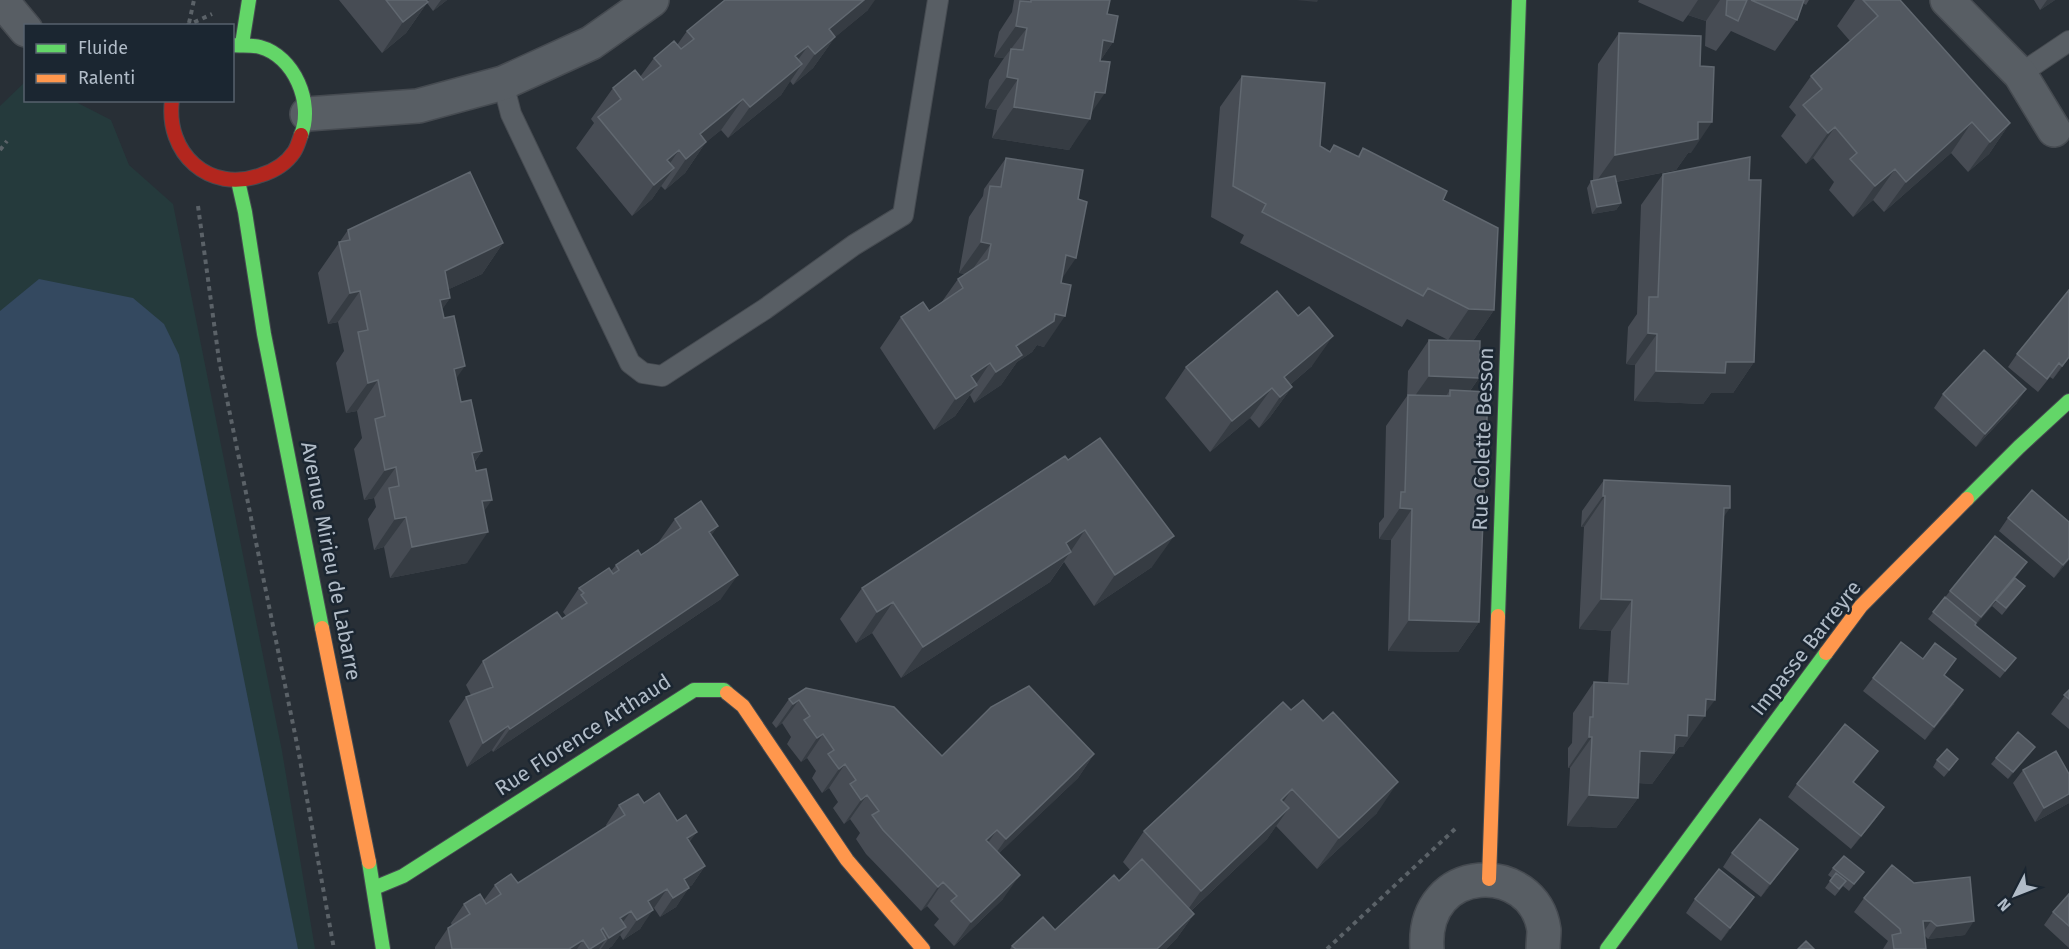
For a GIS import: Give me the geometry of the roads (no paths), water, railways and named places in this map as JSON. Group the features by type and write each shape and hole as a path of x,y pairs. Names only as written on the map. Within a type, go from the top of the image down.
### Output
{"street":[{"path":"1,0 24,28"},
{"path":"172,102 170,111 173,132 182,152 198,167 216,178 238,181 259,178 278,169 294,154 303,135 307,114 304,93 295,74 281,59 262,49 237,45 249,0"},
{"path":"307,114 418,106 503,83 591,43 652,0"},
{"name":"Rue Colette Besson","path":"1489,879 1519,0"},
{"path":"1947,0 2020,74 2054,130"},
{"name":"Avenue Mirieu de Labarre","path":"238,181 264,334 374,888 383,949"},
{"name":"Impasse Barreyre","path":"1607,949 1861,606 2019,447 2069,401"},
{"name":"Rue Florence Arthaud","path":"374,888 403,876 694,690 724,690 743,706 847,860 922,949"},
{"path":"1427,949 1426,933 1430,915 1440,899 1462,884 1489,879 1508,884 1525,895 1537,911 1544,929 1543,949"}],"lane":[{"path":"503,83 511,114 630,363 643,373 662,376 765,309 854,245 903,215 939,0"},
{"path":"2020,74 2069,41"}],"water":[{"path":"39,279 133,298 164,324 179,355 298,949 0,949 0,311"}]}
